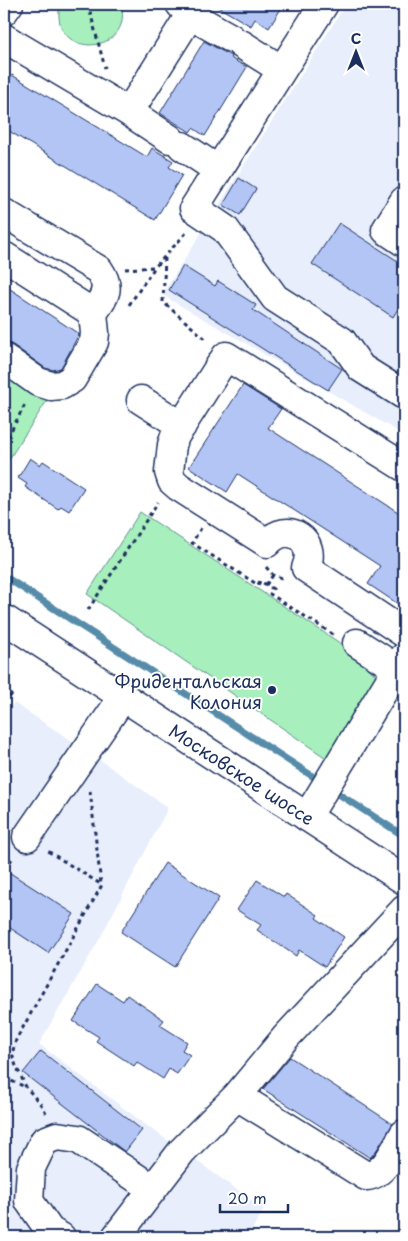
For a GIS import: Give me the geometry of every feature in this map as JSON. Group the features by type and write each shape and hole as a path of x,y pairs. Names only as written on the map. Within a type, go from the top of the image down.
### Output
{"main road":[{"path":"4,11 8,4"},
{"path":"324,4 194,208 226,229 276,298 342,341 361,368 404,395"},
{"path":"122,108 186,9 282,70"},
{"path":"4,38 122,108 218,170"},
{"path":"404,201 386,230 404,242"},
{"path":"4,213 99,270 106,280 103,299 93,313 94,342 72,379 62,385 51,386 38,382 4,358"},
{"path":"4,256 93,313"},
{"path":"404,467 226,356 175,436 170,453 169,472 172,481 267,543 278,534 299,536 308,548 310,555 306,568 404,633"},
{"path":"141,400 182,426"},
{"name":"Московское шоссе","path":"4,619 404,880"},
{"path":"307,817 400,663 357,643"},
{"path":"27,837 123,697"},
{"path":"116,1237 182,1151 237,1096 286,1037 404,910"},
{"path":"237,1096 366,1176 380,1171 404,1134"},
{"path":"61,1237 50,1231 29,1201 31,1168 44,1141 57,1136 78,1139 153,1188"}],"path":[{"path":"88,4 122,108"},
{"path":"125,310 155,267 204,214"},
{"path":"164,257 163,302 226,356"},
{"path":"4,444 27,402"},
{"path":"88,610 172,481"},
{"path":"213,509 192,543 258,585 260,581 273,590 270,594 336,637 358,603"},
{"path":"267,543 263,556 264,563 273,575 287,579 294,577 306,568"},
{"path":"266,585 273,575"},
{"path":"4,703 12,694"},
{"path":"57,1136 43,1106 26,1087 12,1054 16,1040 102,885 89,790"},
{"path":"27,837 102,885"},
{"path":"4,1078 26,1087"}],"shaded area":[{"path":"346,4 404,4 404,435 162,295"},
{"path":"14,703 86,750 168,808 100,938 39,1044 146,1125 264,1209 248,1237 4,1237 4,716"}],"green space":[{"path":"60,4 121,4 122,21 116,34 105,42 91,45 78,43 66,35 60,22"},
{"path":"4,370 48,399 4,467"},
{"path":"140,512 346,647 380,679 329,760 87,594"}],"building":[{"path":"213,4 284,4 269,28 255,19 251,26"},
{"path":"204,41 247,67 205,136 193,128 190,132 160,113"},
{"path":"12,75 147,157 152,148 173,161 169,167 182,175 155,220 4,128 4,88"},
{"path":"239,178 256,189 240,215 223,205"},
{"path":"339,223 404,265 404,299 393,317 312,264"},
{"path":"183,266 215,286 218,281 256,305 253,310 342,369 328,390 169,290"},
{"path":"4,285 79,334 61,368 53,370 45,368 13,345 4,343"},
{"path":"243,385 281,409 268,428 404,516 404,608 368,584 380,566 238,474 227,492 189,467"},
{"path":"30,458 40,465 43,461 84,488 69,511 61,506 58,509 25,487 27,484 18,478"},
{"path":"165,863 219,898 175,967 121,932"},
{"path":"4,869 74,914 48,953 4,924"},
{"path":"257,880 284,897 286,894 318,915 316,918 344,937 325,967 299,950 296,956 257,930 261,925 237,910"},
{"path":"97,984 123,1001 127,995 164,1020 160,1025 187,1042 182,1050 190,1055 177,1074 169,1069 163,1079 137,1062 134,1066 96,1041 99,1037 73,1021"},
{"path":"41,1051 142,1130 125,1152 23,1073"},
{"path":"290,1057 393,1124 370,1158 263,1089"}],"waterway":[{"path":"4,576 320,781"},
{"path":"334,791 404,836"}],"place":[{"name":"Фридентальская Колония","path":"272,690"}]}
